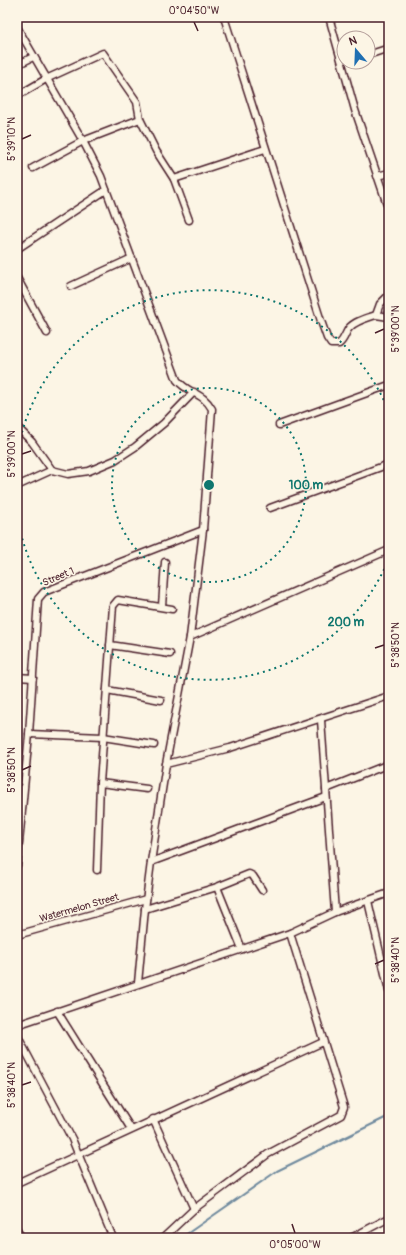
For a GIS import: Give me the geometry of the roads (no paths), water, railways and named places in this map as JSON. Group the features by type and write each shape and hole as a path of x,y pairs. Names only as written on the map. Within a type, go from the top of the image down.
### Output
{"street":[{"path":"224,17 265,149 327,338 331,344 339,344 345,339 349,328 360,321 376,316 389,317"},
{"path":"329,17 336,40"},
{"path":"17,27 83,141 101,176 177,380 181,385 208,402 212,409 203,530 190,638 166,764 151,862 138,983"},
{"path":"376,52 389,48"},
{"path":"17,96 46,79 98,53 103,53 131,91 137,102 140,119 156,151 174,179 189,220"},
{"path":"17,65 33,57"},
{"path":"345,70 377,176 389,210"},
{"path":"33,168 83,141 140,119"},
{"path":"174,179 265,149"},
{"path":"377,176 389,173"},
{"path":"17,249 106,190"},
{"path":"71,286 132,258"},
{"path":"17,278 47,333"},
{"path":"376,316 380,304 389,295"},
{"path":"279,424 389,385"},
{"path":"17,486 52,470 68,474 89,471 115,460 141,442 164,422 194,392"},
{"path":"17,427 32,442 52,470"},
{"path":"270,508 389,464"},
{"name":"Street 1","path":"17,865 20,804 29,734 37,603 41,595 44,592 203,530"},
{"path":"190,638 389,550"},
{"path":"162,606 165,562"},
{"path":"97,870 103,737 115,602 118,600 162,606 172,609"},
{"path":"110,645 170,654"},
{"path":"17,677 32,678"},
{"path":"107,690 161,700"},
{"path":"166,764 230,748 321,720 389,696"},
{"path":"321,720 335,912"},
{"path":"29,734 103,737 154,745"},
{"path":"326,789 389,764"},
{"path":"100,783 147,789"},
{"path":"151,862 326,797"},
{"path":"145,909 217,887 249,874 253,876 262,890"},
{"path":"217,887 242,949"},
{"path":"17,1025 290,933 335,912 389,893"},
{"name":"Watermelon Street","path":"18,933 146,899"},
{"path":"368,901 389,991"},
{"path":"163,1238 194,1209 268,1154 341,1115 344,1107 290,933"},
{"path":"57,1011 131,1129"},
{"path":"17,1036 78,1155 113,1238"},
{"path":"17,1182 323,1042"},
{"path":"153,1119 194,1209"},
{"path":"351,1238 389,1218"},
{"path":"17,1229 21,1238"}],"waterway":[{"path":"181,1238 277,1171 389,1116"}]}
